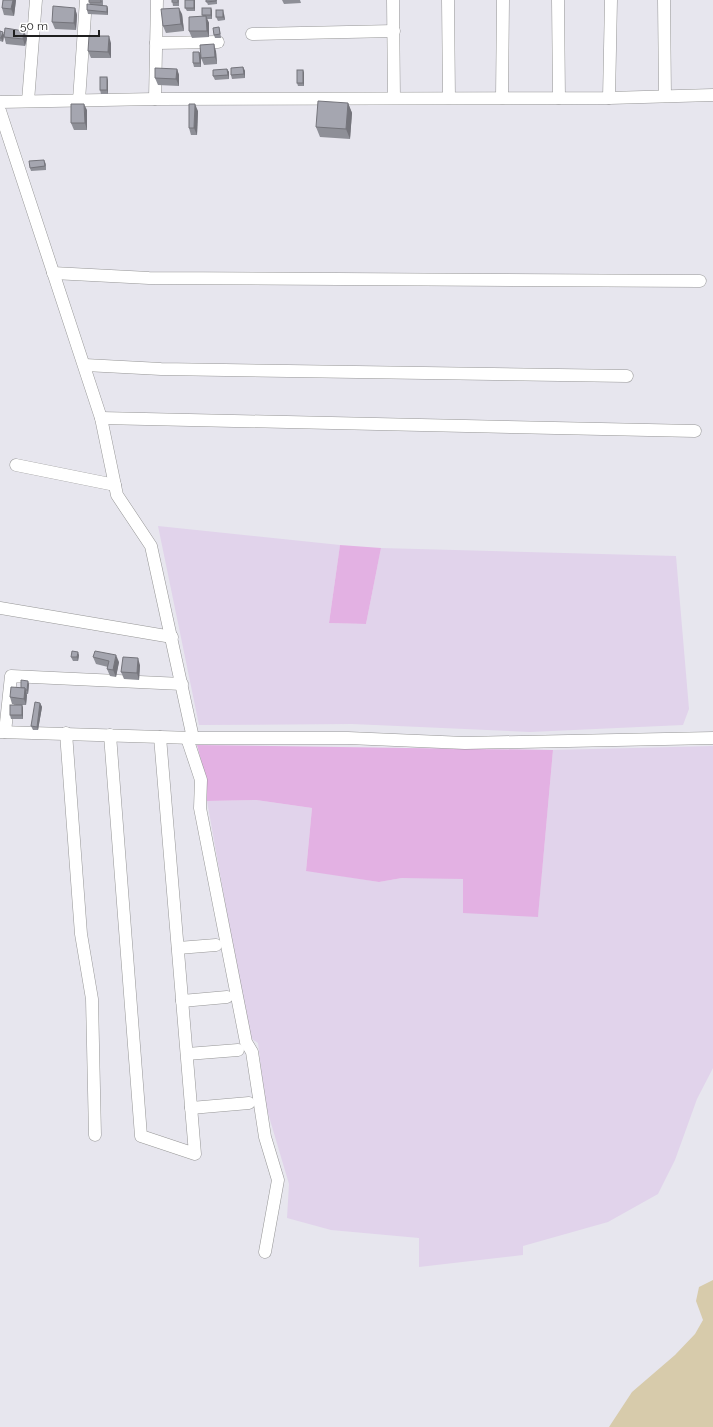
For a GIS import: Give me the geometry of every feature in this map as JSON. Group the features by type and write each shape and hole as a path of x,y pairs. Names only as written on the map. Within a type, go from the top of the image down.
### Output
{"street":[{"path":"28,101 36,0"},
{"path":"79,100 86,0"},
{"path":"155,99 157,0"},
{"path":"393,0 394,98"},
{"path":"448,0 449,98"},
{"path":"502,98 503,0"},
{"path":"558,0 559,98"},
{"path":"609,98 611,0"},
{"path":"664,0 665,96"},
{"path":"252,34 394,32"},
{"path":"156,43 218,42"},
{"path":"0,102 155,99 609,98 713,95"},
{"path":"0,111 85,365 101,418 117,496 151,546 182,684 190,738 201,780 200,808 226,946 246,1042 252,1052 265,1137 278,1180 265,1252"},
{"path":"53,272 148,278 700,281"},
{"path":"85,365 161,369 627,376"},
{"path":"101,418 695,431"},
{"path":"16,465 115,485"},
{"path":"0,608 172,637"},
{"path":"182,684 11,676 3,732 190,738 348,738 465,743 713,738"},
{"path":"66,733 82,934 92,999 95,1135"},
{"path":"110,735 141,1136 195,1154 160,737"},
{"path":"178,948 216,946"},
{"path":"182,1001 227,997"},
{"path":"187,1054 238,1050"},
{"path":"191,1108 249,1103"}],"shaded area":[{"path":"158,526 340,545 329,623 366,624 381,548 676,556 689,709 683,725 530,732 352,724 199,725"},
{"path":"340,545 381,548 366,624 329,623"},
{"path":"197,745 553,750 538,917 463,913 463,879 402,878 379,882 306,871 312,808 256,800 207,801 205,775"},
{"path":"713,746 713,1068 697,1099 675,1160 658,1194 608,1222 523,1246 523,1255 419,1267 419,1238 331,1230 287,1218 289,1184 265,1103 258,1043 249,1037 207,801 256,800 312,808 306,870 379,882 402,878 463,878 538,916 553,750"},
{"path":"713,1280 713,1427 609,1427 632,1392 675,1355 695,1334 703,1320 696,1301 699,1287"}],"building":[{"path":"3,0 13,0 11,9 2,8"},
{"path":"89,0 101,0 101,2 89,2"},
{"path":"172,0 178,0 178,2 172,2"},
{"path":"185,0 194,0 194,8 185,8"},
{"path":"206,0 216,0 216,1 206,2"},
{"path":"87,4 107,6 107,12 87,10"},
{"path":"53,6 75,8 74,23 52,22"},
{"path":"179,8 181,24 163,26 161,9"},
{"path":"202,8 211,8 211,15 202,15"},
{"path":"216,10 223,10 223,17 216,17"},
{"path":"206,16 207,31 189,31 189,17"},
{"path":"219,27 220,34 214,35 213,28"},
{"path":"5,28 24,31 23,39 4,37"},
{"path":"0,31 3,32 1,38 0,38"},
{"path":"89,36 109,36 108,52 88,51"},
{"path":"214,44 215,57 201,58 200,45"},
{"path":"193,52 199,52 200,63 193,63"},
{"path":"243,67 244,74 231,75 231,68"},
{"path":"155,68 177,69 176,79 155,78"},
{"path":"227,69 228,75 213,76 213,70"},
{"path":"297,70 303,70 303,83 297,83"},
{"path":"100,77 107,77 107,90 100,90"},
{"path":"318,101 348,103 346,129 316,127"},
{"path":"71,104 84,104 85,123 71,123"},
{"path":"189,104 195,104 194,128 189,128"},
{"path":"44,160 45,166 30,168 29,161"},
{"path":"72,651 78,652 77,657 71,657"},
{"path":"95,651 116,655 113,670 107,669 109,661 93,657"},
{"path":"123,657 138,658 137,673 121,672"},
{"path":"21,680 28,681 27,690 25,690 25,688 21,688"},
{"path":"11,687 25,688 24,699 10,697"},
{"path":"35,702 40,703 37,727 31,726"},
{"path":"10,705 22,705 22,715 10,715"}]}
